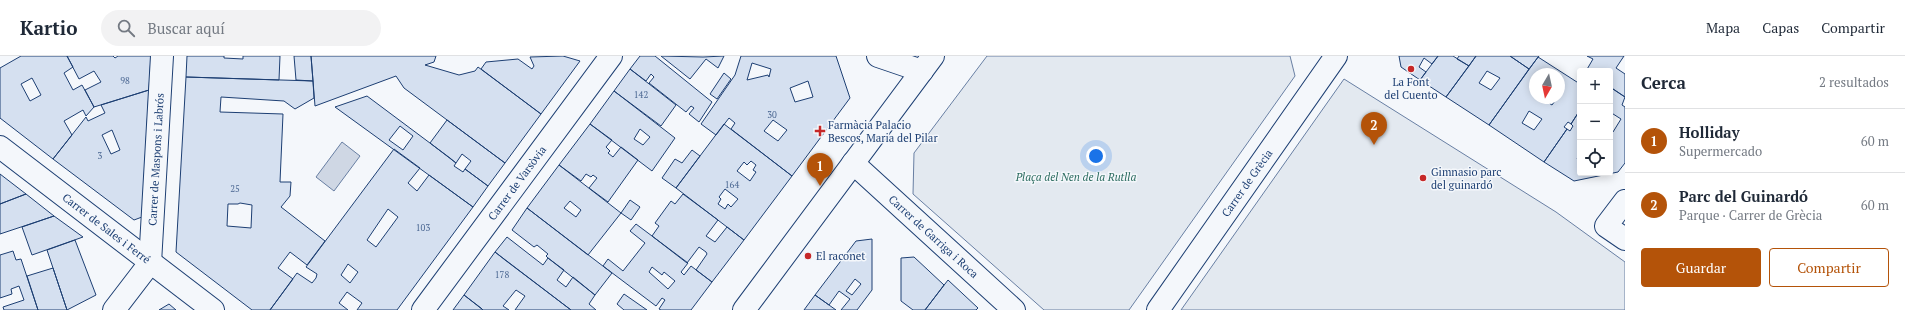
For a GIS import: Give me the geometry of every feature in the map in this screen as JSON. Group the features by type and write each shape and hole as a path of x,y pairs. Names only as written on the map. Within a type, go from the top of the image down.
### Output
{"street":[{"name":"Carrer de Maspons i Labrós","path":"150,263 162,56"},
{"name":"Carrer de Varsòvia","path":"423,310 611,56"},
{"path":"744,310 927,64 878,56"},
{"name":"Carrer de Grècia","path":"1158,310 1336,56"},
{"name":"Carrer de Sales i Ferré","path":"0,147 213,310"},
{"name":"Carrer de Garriga i Roca","path":"853,163 1014,310"},
{"path":"1625,201 1606,226 1625,239"},
{"path":"114,310 150,263"}],"green space":[{"name":"Plaça del Nen de la Rutlla","path":"987,56 1290,56 1295,76 1129,310 1044,310 913,194 914,153"},
{"path":"1344,79 1556,212 1625,262 1625,310 1181,310"}],"shaded area":[{"path":"342,142 360,156 334,191 316,177"}],"building":[{"path":"21,56 67,56 73,67 64,73 73,90 82,85 94,107 86,116 83,110 64,121 72,135 53,159 0,118 0,68","holes":["32,78 41,95 30,101 21,84"]},
{"path":"67,56 113,56 115,58 118,56 151,56 149,90 94,107 85,90 101,82 94,71 79,79"},
{"path":"187,56 224,56 224,58 243,59 243,56 280,56 279,80 186,77"},
{"path":"294,56 311,56 313,81 296,80"},
{"path":"311,56 436,56 434,62 425,65 459,75 475,71 478,67 541,114 505,163 404,88 396,76 315,106"},
{"path":"563,56 580,61 541,114 481,69 486,62 518,59 532,69 534,66 530,57"},
{"path":"640,56 655,56 712,102 699,122 689,114 694,108 691,106 686,112 649,83 654,77 651,74 646,81 630,69"},
{"path":"661,56 724,56 718,68 706,59 690,79"},
{"path":"741,56 836,56 850,98 792,176 731,129 735,123 729,118 716,135 701,124 735,75","holes":["752,63 771,69 769,77 768,75 747,80","808,81 813,97 795,102 790,88","773,120 787,130 778,141 764,131"]},
{"path":"1399,56 1438,56 1432,64 1424,58 1419,67 1426,72 1420,80 1401,67"},
{"path":"1438,56 1453,56 1469,66 1446,97 1420,80"},
{"path":"1459,56 1476,56 1469,66 1457,59"},
{"path":"1476,56 1510,56 1529,69 1489,125 1446,97","holes":["1487,71 1500,78 1491,90 1479,83"]},
{"path":"1510,56 1539,56 1529,69"},
{"path":"1587,56 1624,56 1616,68 1625,74 1625,97 1613,89 1613,68 1588,68 1593,59"},
{"path":"1538,57 1555,68 1530,68"},
{"path":"630,69 676,105 661,126 614,91"},
{"path":"1529,69 1529,104 1565,104 1565,74 1577,82 1577,115 1571,124 1568,122 1564,127 1567,129 1544,162 1489,125","holes":["1529,111 1542,119 1534,130 1522,123"]},
{"path":"724,73 731,79 717,99 710,94"},
{"path":"186,77 313,81 314,98 295,109 284,101 221,97 220,112 283,114 280,182 291,182 290,196 281,207 325,241 307,265 290,252 278,268 293,279 270,310 252,310 176,252","holes":["240,203 252,205 251,228 227,226 228,204"]},
{"path":"1613,89 1625,97 1622,105 1625,107 1625,163 1618,172 1613,173 1613,132 1621,119 1613,114"},
{"path":"149,90 142,217 134,220 53,159 86,117 88,121 105,113 101,105","holes":["112,130 120,150 111,154 102,135"]},
{"path":"614,91 675,138 652,171 590,124","holes":["640,129 650,137 643,145 634,139"]},
{"path":"367,96 450,158 456,163 454,166 463,172 465,169 488,186 473,207 335,107","holes":["400,126 413,136 403,150 389,140"]},
{"path":"1577,115 1577,176 1598,176 1574,181 1544,162 1567,129 1570,131 1573,126 1571,124"},
{"path":"447,120 505,163 488,186 465,169 471,161 462,154 456,163 430,143"},
{"path":"590,124 612,140 606,147 610,151 608,153 613,157 621,147 638,160 608,202 589,188 597,178 593,175 591,177 586,174 581,181 559,165"},
{"path":"724,124 792,176 744,240 676,188","holes":["751,161 756,165 753,170 756,172 750,181 737,171 744,162 747,165","725,189 738,199 731,207 728,204 725,209 718,204 721,199 719,197"]},
{"path":"394,149 420,168 408,183 417,191 429,175 473,207 397,310 357,310 362,303 347,292 339,303 348,310 270,310 297,273 312,283 317,274 306,267","holes":["388,209 398,217 376,247 367,240","348,264 358,272 350,283 341,275"]},
{"path":"692,150 700,156 676,188 662,178 675,159 682,163"},
{"path":"559,165 621,213 588,255 527,208","holes":["570,201 581,210 576,217 564,208"]},
{"path":"0,174 26,194 0,204"},
{"path":"26,194 54,216 0,234 0,204"},
{"path":"683,194 718,220 706,236 715,242 727,227 744,240 712,282 696,270 707,254 706,252 699,247 687,263 652,236 659,226 655,223 671,201 675,204"},
{"path":"630,200 640,207 631,220 621,213"},
{"path":"527,208 612,273 595,295 548,258 546,256 548,254 537,245 534,247 512,230"},
{"path":"54,216 83,237 32,255 22,227"},
{"path":"636,224 688,263 681,272 684,275 691,266 712,282 691,310 659,309 665,300 662,298 656,306 603,266 608,259 623,271 645,243 630,231","holes":["652,267 662,275 664,272 675,281 668,289 649,272"]},
{"path":"507,237 543,265 548,258 564,270 557,280 566,287 573,277 595,295 589,304 596,310 571,310 495,252"},
{"path":"872,239 872,290 857,310 841,310 850,299 839,291 829,305 815,295 856,241","holes":["855,279 861,284 852,295 846,291"]},
{"path":"75,240 96,295 67,310 47,250"},
{"path":"13,251 16,260 21,259 38,310 4,310 3,307 24,300 19,286 11,289 12,294 0,298 0,255"},
{"path":"495,252 571,310 515,310 525,296 516,290 503,306 509,310 483,310 464,295"},
{"path":"914,257 944,285 925,310 913,310 901,301 901,258"},
{"path":"53,268 67,310 38,310 27,276"},
{"path":"948,280 978,308 976,310 925,310"},
{"path":"624,294 647,310 624,310 617,304"},
{"path":"464,295 481,308 483,310 453,310"},
{"path":"815,295 836,310 804,310"},
{"path":"169,304 176,310 159,310"}],"place":[{"name":"La Font del Cuento","path":"1411,69"},
{"name":"Farmàcia Palacio Bescos, Maria del Pilar","path":"820,131"},
{"name":"Parc del Guinardó","path":"1374,145"},
{"name":"Gimnasio parc del guinardó","path":"1423,178"},
{"name":"Holliday","path":"820,186"},
{"name":"El raconet","path":"808,256"}]}
